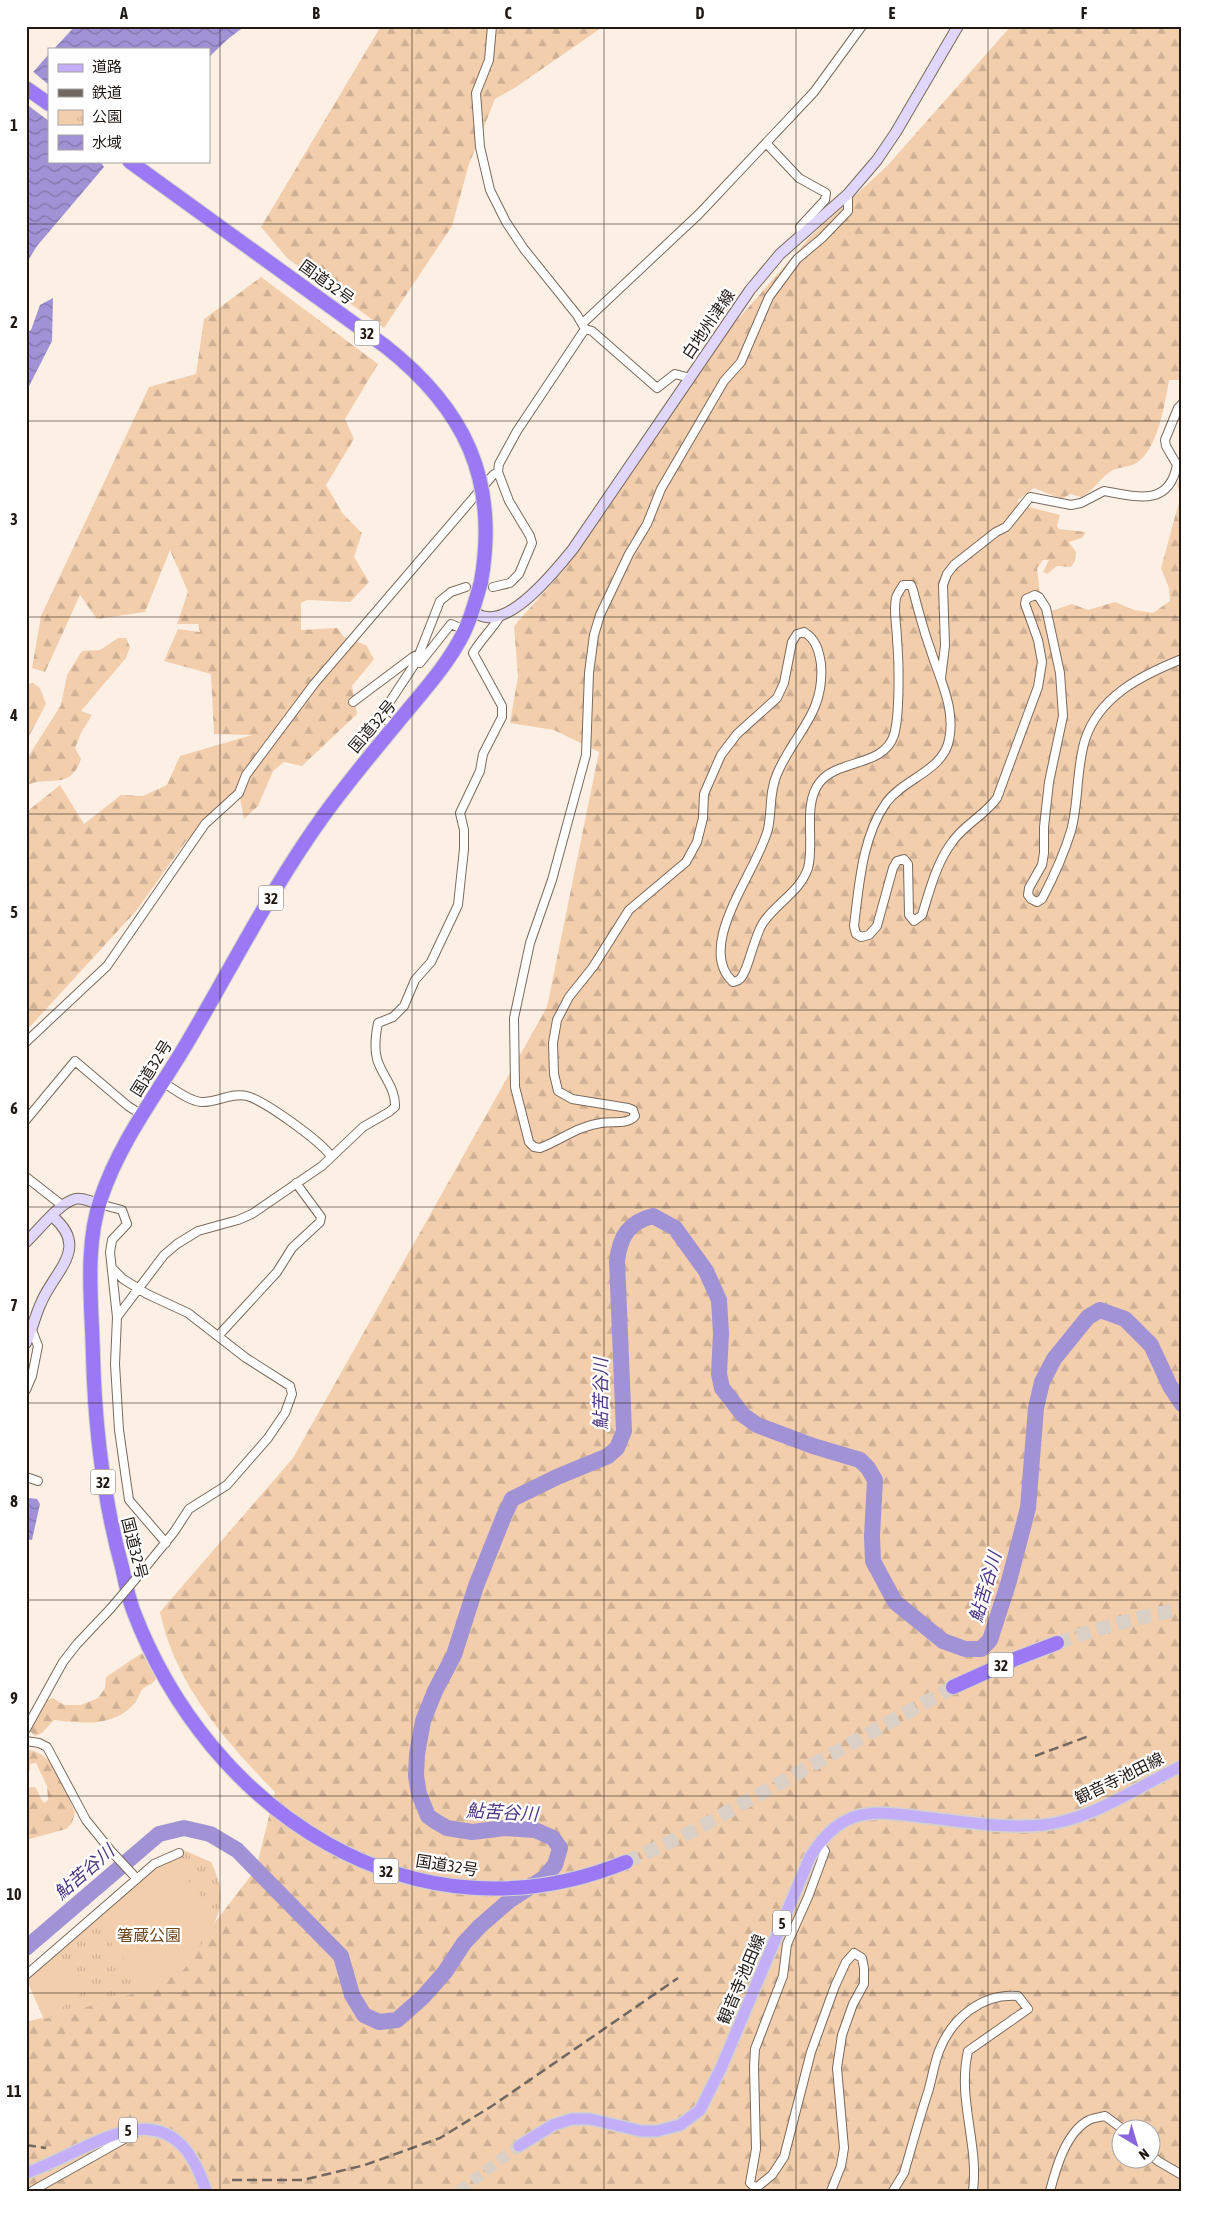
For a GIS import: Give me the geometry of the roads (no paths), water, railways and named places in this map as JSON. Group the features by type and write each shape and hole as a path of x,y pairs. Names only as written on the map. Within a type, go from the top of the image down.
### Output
{"highway":[{"path":"26,88 48,103"},
{"name":"国道32号","path":"130,162 385,346 409,365 438,395 460,429 470,450 481,486 486,534 487,584 465,630 443,666 364,762 286,871 164,1083 125,1143 109,1175 98,1204 92,1244 91,1287 94,1409 104,1490 114,1541 132,1608 160,1668 189,1716 215,1750 255,1792 293,1823 331,1847 375,1868 422,1881 488,1889 546,1885 577,1879 626,1862"},
{"name":"32","path":"958,1685 1040,1648 1057,1643"}],"main road":[{"name":"白地州津線","path":"500,616 534,593 555,572 573,549 750,290 770,265 848,194 877,160 896,132 958,26"},
{"path":"473,612 488,618 500,616"},
{"path":"26,1242 62,1206 74,1199 82,1199 98,1204"},
{"path":"26,1343 41,1302 69,1253 70,1243 65,1230 52,1216"},
{"name":"観音寺池田線","path":"519,2146 553,2125 572,2119 590,2119 641,2131 657,2131 680,2125 700,2110 721,2068 810,1857 819,1843 841,1823 872,1813 1014,1826 1044,1825 1076,1818 1116,1801 1182,1766"},
{"name":"5","path":"26,2173 47,2166 101,2138 124,2130 141,2129 168,2135 179,2142 197,2165 206,2191"}],"street":[{"path":"492,26 489,60 476,93 480,148 490,190 506,222 524,249 584,326 657,388 676,374 690,378"},
{"path":"487,584 510,583 519,574 532,544 530,536 509,501 498,472 499,464 517,430 584,326 698,214 814,92 862,26"},
{"path":"766,143 799,178 826,193 824,200 800,226 801,235"},
{"path":"848,194 848,211 822,238 797,259 768,297 741,362 724,381 661,488 647,524 629,554 600,615 594,635 590,673 586,755 552,880 530,943 514,1018 515,1087 529,1142 534,1147 540,1148 587,1126 603,1122 628,1121 635,1116 633,1110 628,1108 572,1099 558,1091 554,1074 553,1043 558,1020 569,997 594,967 629,910 686,862 697,842 703,818 704,794 721,755 737,734 777,698 784,683 792,642 797,634 804,632 811,636 820,657 822,680 819,697 811,716 785,756 777,773 772,787 768,829 738,894 727,924 720,957 722,967 733,982 740,979 743,974 755,937 763,922 793,892 805,874 808,866 811,803 820,782 830,774 875,756 888,746 894,734 897,713 898,649 895,605 896,597 903,585 910,586 913,590 929,648 948,699 950,718 949,740 942,756 888,800 877,816 868,842 858,896 854,926 856,934 860,937 869,935 877,926 893,868 897,861 904,859 908,864 909,915 914,921 922,916 937,867 953,840 990,808 997,798 1038,687 1041,670 1042,662 1038,640 1025,604 1026,599 1035,595 1039,597 1046,608 1060,674 1063,716 1049,782 1042,865 1029,888 1028,895 1037,902 1042,898 1070,831 1085,740 1095,720 1108,702 1127,685 1152,671 1182,659"},
{"path":"941,680 945,646 944,585 946,574 954,565 996,532 1006,527 1030,497 1071,505 1081,503 1104,491 1122,496 1138,497 1154,496 1166,490 1170,486 1178,465 1166,446 1166,440 1178,408 1182,404"},
{"path":"26,1042 107,966 205,824 239,793 246,775 314,684 492,475 498,472"},
{"path":"394,727 381,715 417,658 440,601 450,592 466,587"},
{"path":"117,1317 164,1256 177,1244 198,1231 238,1220 252,1214 322,1166 363,1127 395,1107 395,1097 377,1058 376,1030 378,1023 393,1016 404,1006 415,980 431,962 458,905 464,849 460,813 480,772 484,754 502,717 502,706 473,653 479,643 491,632 500,616"},
{"path":"417,658 420,663 452,624 465,630"},
{"path":"353,702 417,658"},
{"path":"26,1120 75,1061 128,1106 142,1115"},
{"path":"164,1083 198,1102 247,1096 300,1128 331,1156"},
{"path":"26,1177 62,1206"},
{"path":"219,1335 277,1272 292,1248 320,1222 320,1217 296,1184"},
{"path":"98,1204 122,1210 127,1224 112,1240 110,1252 117,1317 115,1364 119,1430 129,1500 166,1543"},
{"path":"26,1729 63,1662 77,1644 140,1575 166,1543 189,1509 227,1485 268,1438 285,1413 292,1394 290,1386 246,1358 219,1335 188,1313 163,1303 138,1289 123,1279 112,1268"},
{"path":"26,1390 32,1376 38,1346 32,1330"},
{"path":"26,1477 38,1480"},
{"path":"26,1741 39,1743 47,1747 76,1804 111,1851 136,1878"},
{"path":"819,1843 825,1851 808,1897 787,1944 783,1976 755,2049 756,2149 750,2183 756,2188 772,2175 784,2157 811,2052 834,1986 846,1962 854,1954 862,1958 864,1984 853,2004 842,2035 837,2068 844,2148 841,2166 831,2191"},
{"path":"26,1974 136,1878 154,1864 179,1853"},
{"path":"893,2191 904,2173 938,2052 948,2033 963,2016 978,2004 1004,1995 1018,1996 1028,2009 968,2051 964,2086 973,2163 974,2191"},
{"path":"1050,2191 1058,2160 1072,2136 1089,2120 1105,2116 1110,2120"},
{"path":"32,2191 141,2129"},
{"path":"1160,2162 1182,2175"}],"water":[{"path":"75,26 245,26 210,56 210,48 55,48"},
{"path":"48,55 48,162 101,162 104,167 37,246 26,264 26,80"},
{"path":"53,298 52,341 26,392 26,333 31,330 40,305"},
{"path":"29,1498 37,1499 40,1504 32,1540 26,1539 26,1500"}],"waterway":[{"name":"鮎苦谷川","path":"26,1948 159,1834 184,1828 210,1834 237,1850 341,1956 352,1995 364,2015 379,2022 397,2020 423,1997 445,1972 464,1943 480,1926 510,1900 544,1878 555,1865 560,1848 553,1838 535,1830 505,1828 472,1832 447,1828 428,1816 419,1794 416,1776 417,1754 423,1721 435,1691 454,1655 476,1586 512,1499 557,1477 608,1456 617,1448 624,1431 617,1261 623,1237 638,1222 653,1216 675,1228 706,1271 719,1300 721,1333 719,1374 722,1388 743,1415 757,1425 813,1446 860,1460 868,1468 875,1480 872,1536 873,1561 895,1602 943,1641 965,1649 981,1649 990,1640 1009,1581 1028,1508 1036,1408 1042,1382 1054,1359 1088,1317 1100,1310 1125,1319 1151,1345 1170,1386 1182,1404"}],"tunnel":[{"path":"1057,1643 1118,1623 1182,1609"},
{"path":"626,1862 693,1831 953,1687"},
{"path":"459,2191 519,2146"}],"railway":[{"path":"1035,1756 1089,1736"},
{"path":"232,2180 303,2180 365,2165 440,2138 492,2106 678,1978"},
{"path":"26,2145 46,2148"}],"park label":[{"name":"箸蔵公園","path":"149,1935"}]}
